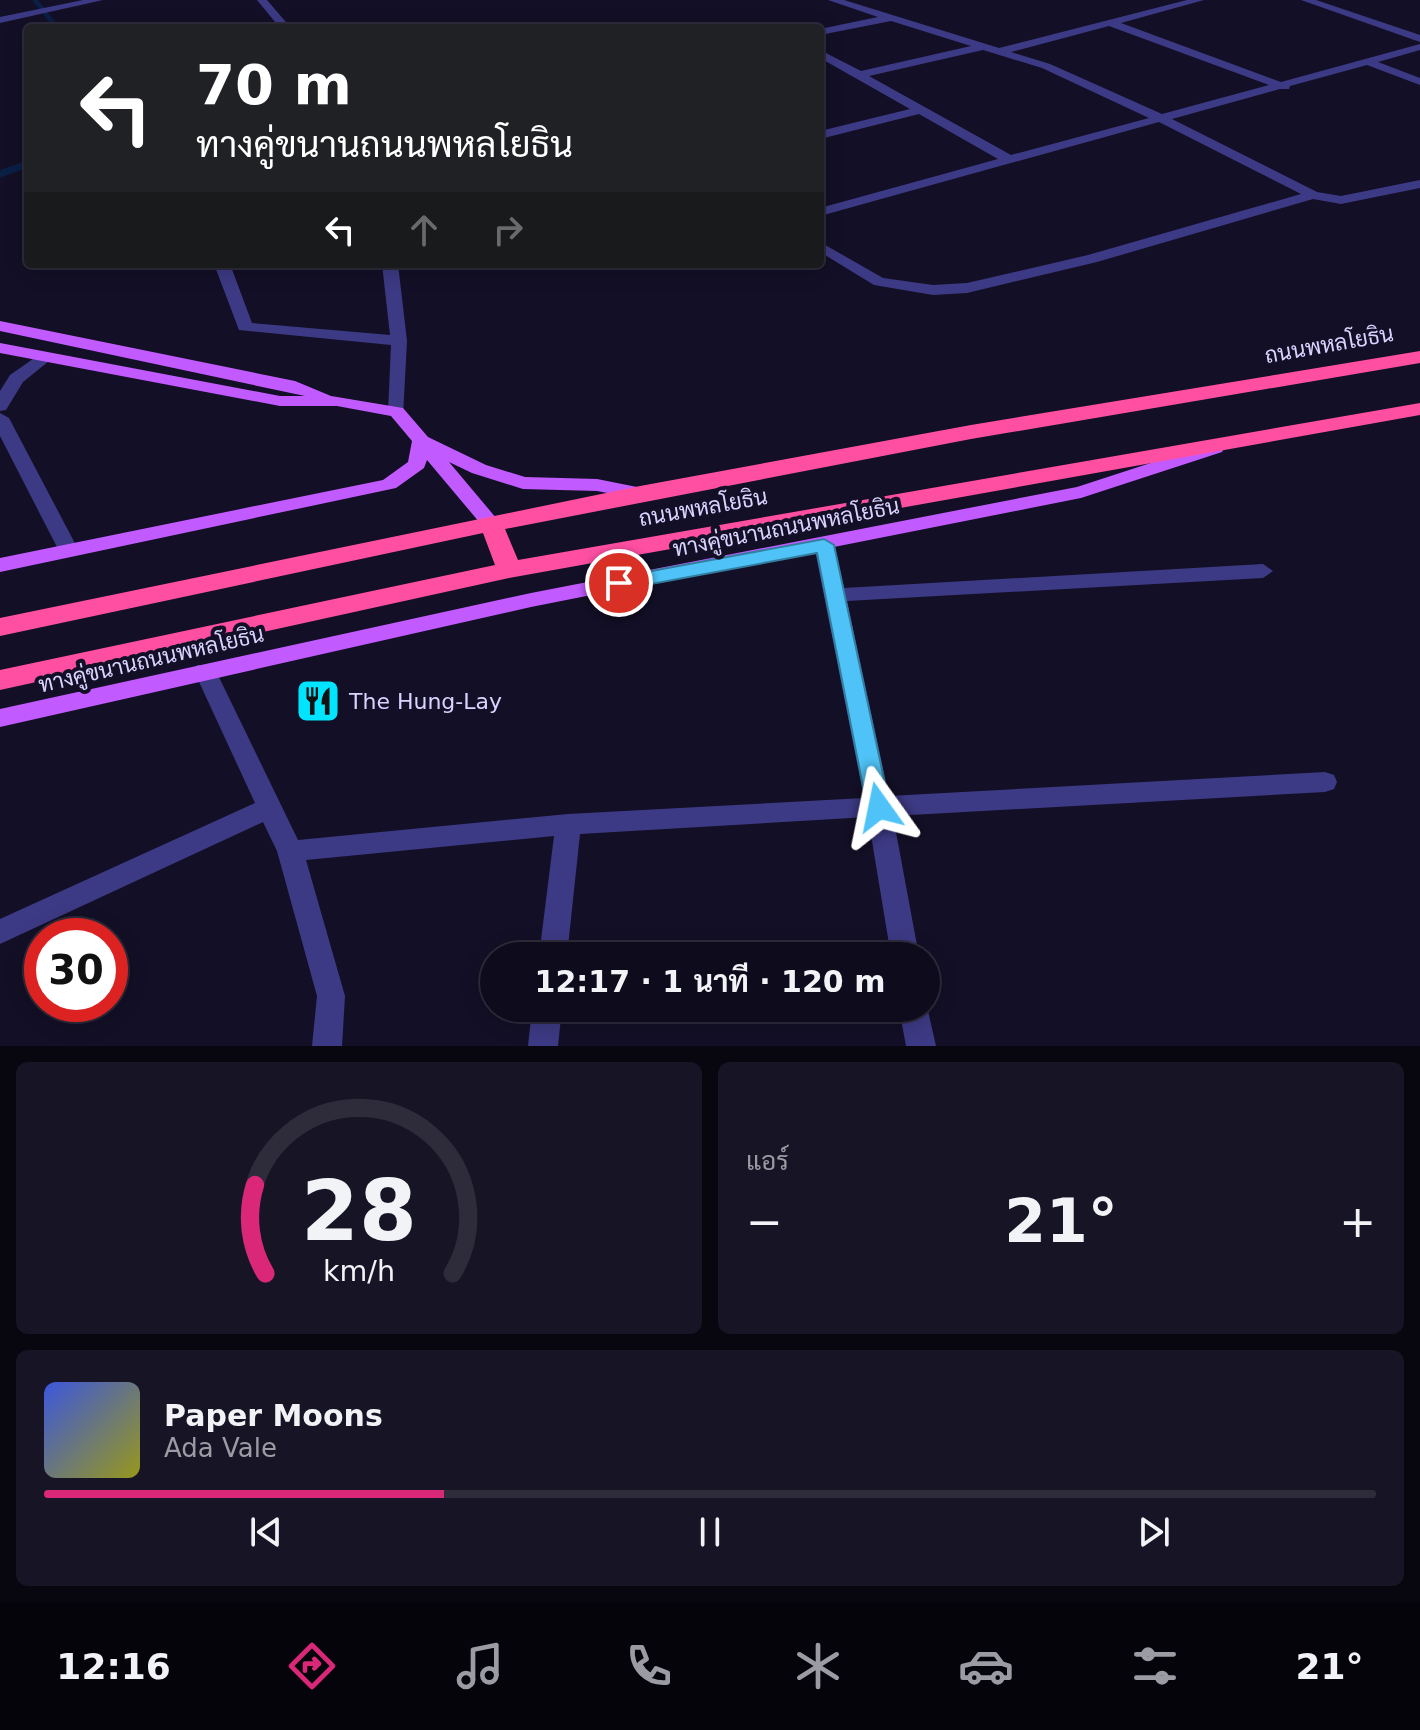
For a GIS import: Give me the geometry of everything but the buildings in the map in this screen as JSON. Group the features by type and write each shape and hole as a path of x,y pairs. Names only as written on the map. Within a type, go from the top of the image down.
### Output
{"highway":[{"name":"ถนนพหลโยธิน","path":"0,627 640,493 971,432 1420,357"},
{"name":"ถนนพหลโยธิน","path":"0,680 509,570 1420,409"},
{"path":"492,525 509,570"}],"main road":[{"path":"0,326 295,386 337,401 397,412 492,525"},
{"path":"0,348 280,401 337,401"},
{"name":"ทางคู่ขนานถนนพหลโยธิน","path":"0,718 531,600 824,545 1081,492 1249,437"},
{"path":"421,441 491,473 523,483 597,485 640,493"},
{"path":"0,565 389,484 417,464 421,441"}],"street":[{"path":"0,20 98,0"},
{"path":"262,0 283,24"},
{"path":"833,0 896,17 1046,66 1164,120 1313,195 1341,200 1420,184"},
{"path":"1001,51 1199,0"},
{"path":"1306,0 1420,39"},
{"path":"824,31 896,17"},
{"path":"1110,23 1285,87"},
{"path":"859,75 987,46"},
{"path":"824,211 1006,158 1285,87 1420,47"},
{"path":"824,55 1006,158"},
{"path":"1371,63 1420,82"},
{"path":"824,134 921,110"},
{"path":"824,248 879,282 933,290 967,288 1092,259 1313,195"},
{"path":"223,268 245,327 399,341"},
{"path":"390,268 399,341 397,412"},
{"path":"0,406 16,379 43,357"},
{"path":"0,418 69,551"},
{"path":"824,545 879,807 903,942"},
{"path":"835,595 1263,571"},
{"path":"205,671 290,851 331,996 327,1046"},
{"path":"290,851 568,824 1325,782"},
{"path":"0,932 269,808"},
{"path":"555,942 568,824"},
{"path":"543,1046 546,1022"},
{"path":"917,1022 921,1046"}],"waterway":[{"path":"35,0 54,24"},
{"path":"0,174 24,165"},
{"path":"19,167 24,165"}],"place":[{"name":"The Hung-Lay","path":"318,701"}],"route":[{"path":"619,583 824,545 879,807"}]}
